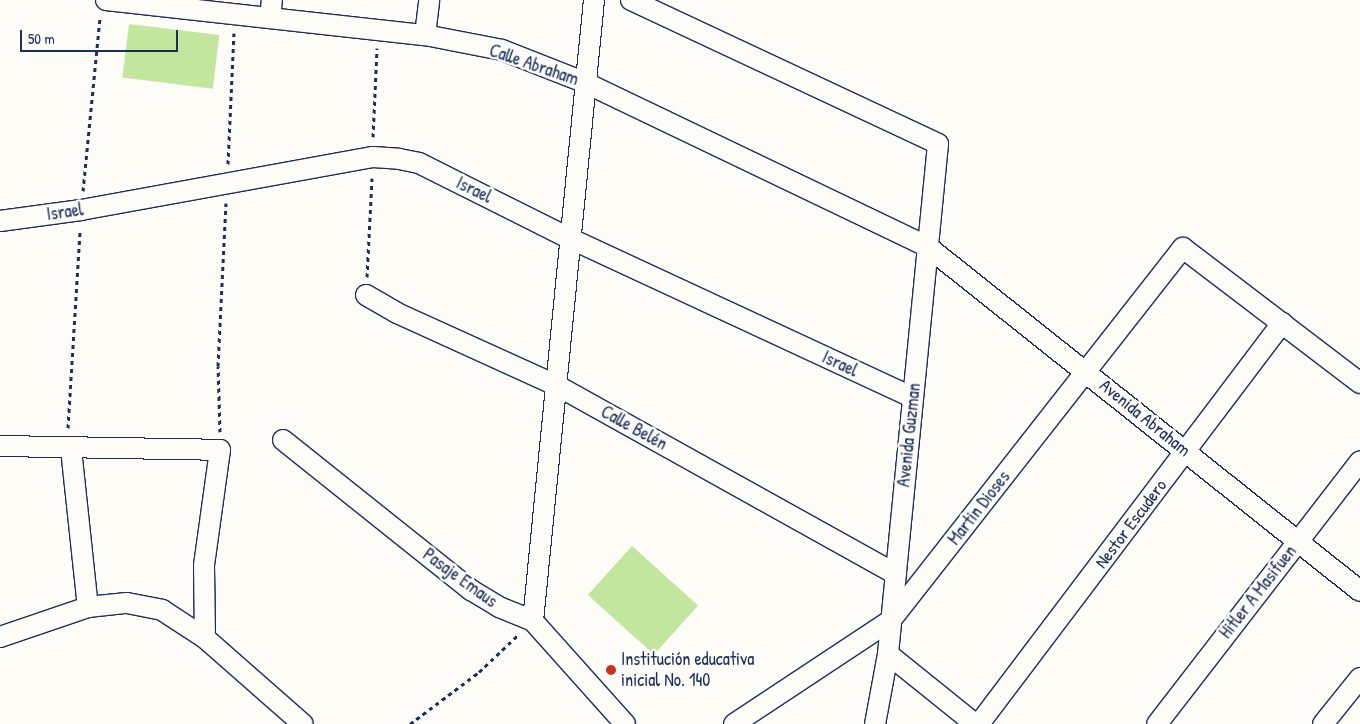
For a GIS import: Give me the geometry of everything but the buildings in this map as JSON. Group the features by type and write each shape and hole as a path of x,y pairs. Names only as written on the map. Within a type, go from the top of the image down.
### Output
{"street":[{"name":"Calle Abraham","path":"106,0 235,15 271,9 502,50 586,83 928,248"},
{"path":"425,35 429,0"},
{"path":"533,621 569,238 594,0"},
{"name":"Avenida Guzman","path":"631,0 938,144 888,654 875,724"},
{"name":"Israel","path":"0,220 80,210 227,182 372,158 398,159 420,164 569,238 913,398"},
{"name":"Avenida Abraham","path":"928,248 1087,372 1360,591"},
{"name":"Martin Dioses","path":"734,724 891,620 1183,248 1282,323"},
{"name":"Calle Belén","path":"366,295 397,313 556,385 896,574"},
{"path":"1282,323 1360,384"},
{"name":"Nestor Escudero","path":"979,724 1282,323"},
{"name":"Pasaje Emaus","path":"283,440 471,590 499,607 533,621 625,724"},
{"path":"0,446 71,449 137,446 220,450 204,566 205,638"},
{"path":"71,449 88,607"},
{"name":"Hitler A Masifuen","path":"1157,724 1360,461"},
{"path":"0,637 88,607 127,603 162,610 205,638 303,724"},
{"path":"888,654 975,724"},
{"path":"1323,724 1360,678"}],"path":[{"path":"220,450 218,366 235,15"},
{"path":"410,724 480,672 533,621"}],"green space":[{"path":"129,24 219,35 213,89 122,78"},
{"path":"632,546 698,606 654,655 588,595"}],"place":[{"name":"Institución educativa inicial No. 140","path":"611,670"}]}
